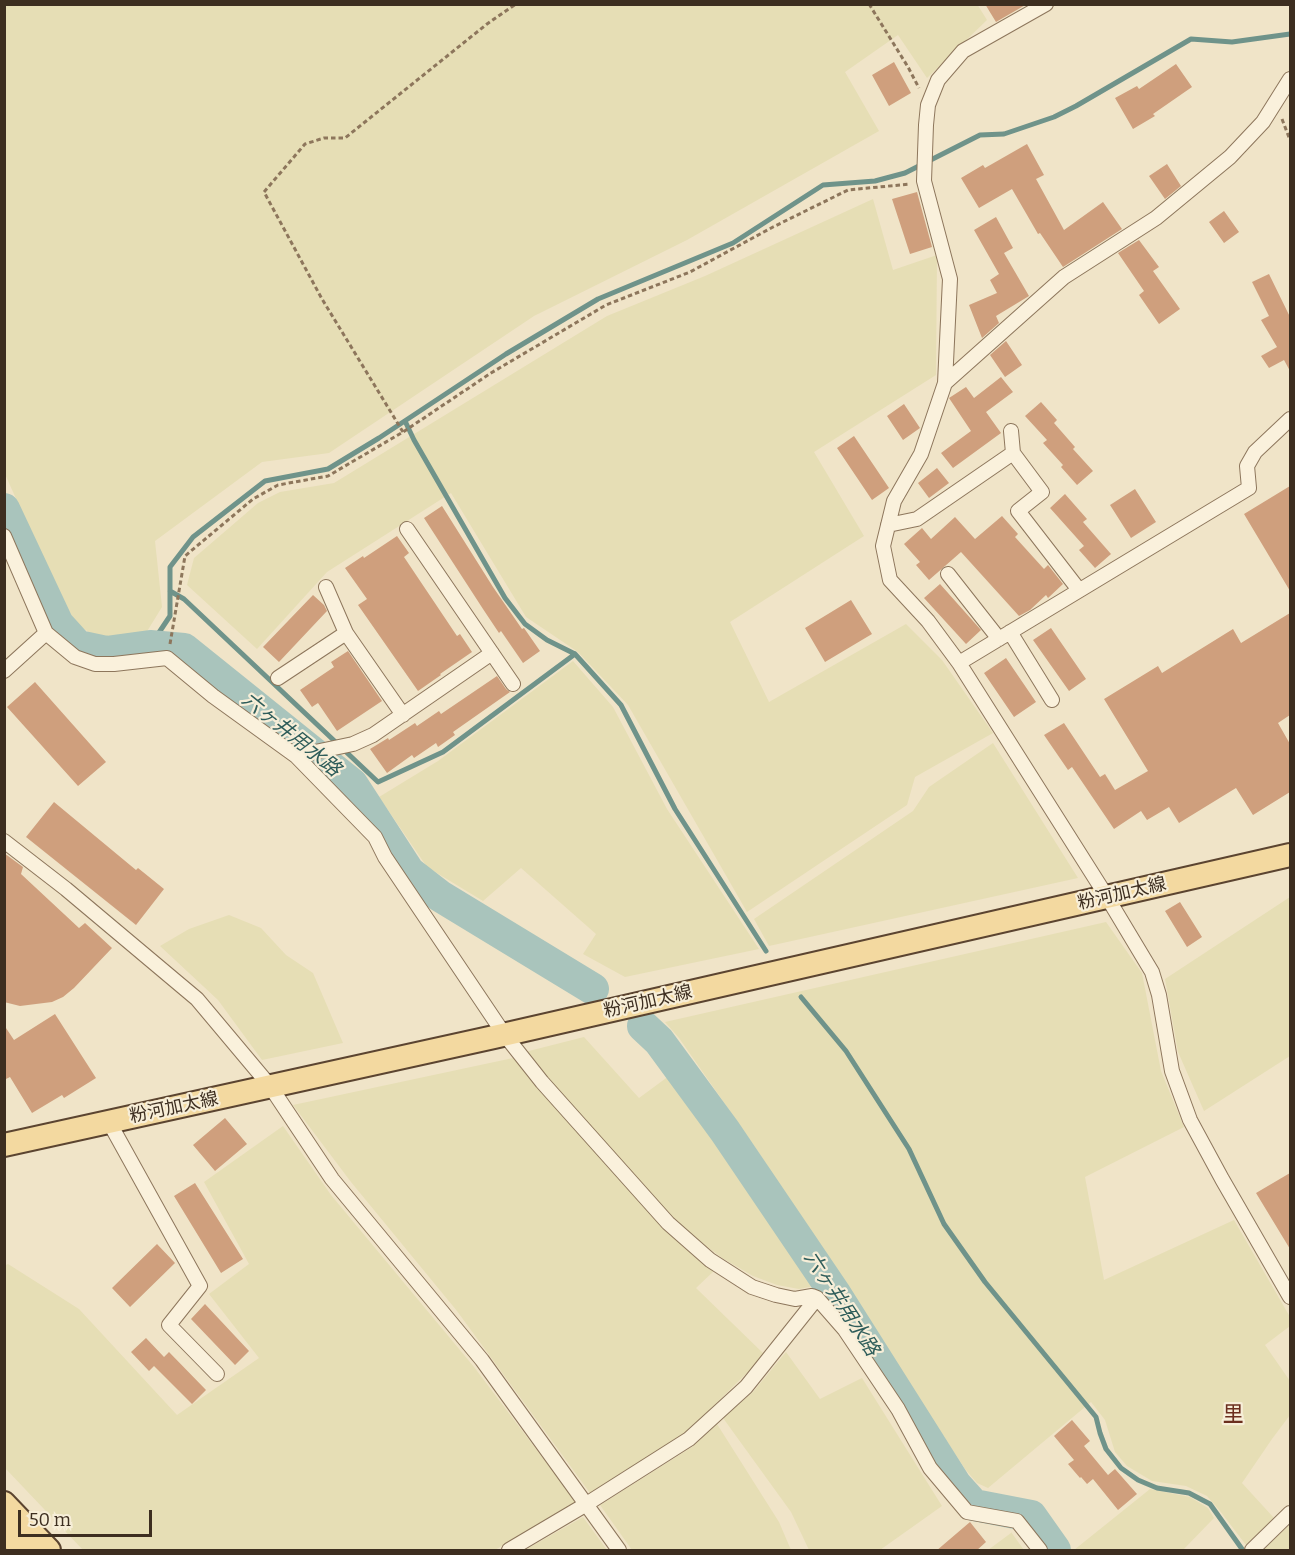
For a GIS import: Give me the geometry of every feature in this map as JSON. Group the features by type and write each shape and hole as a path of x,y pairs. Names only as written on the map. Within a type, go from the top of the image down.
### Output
{"main road":[{"name":"粉河加太線","path":"6,1143 504,1034 1290,855"},
{"path":"4,1503 49,1551"},
{"path":"4,1531 23,1551"}],"street":[{"path":"1046,4 963,51 938,80 928,105 924,181 950,279 945,383 921,454 894,501 883,546 890,580 928,621 959,663 1152,972 1159,995 1172,1071 1190,1120 1290,1297"},
{"path":"945,383 1065,277 1156,218 1230,157 1263,122 1290,79"},
{"path":"959,663 1249,488 1247,466 1255,452 1290,419"},
{"path":"1011,431 1013,453 1042,492 1018,511 1079,590"},
{"path":"888,525 917,519 1013,453"},
{"path":"407,529 513,684"},
{"path":"4,536 46,633 75,657 95,664 167,658 213,696 296,756 375,837 385,857 504,1034 542,1082 668,1223 710,1260 752,1287 795,1299 812,1296 818,1298 845,1330 898,1409 930,1468 967,1512 1017,1521 1040,1551"},
{"path":"948,574 1004,636 1052,700"},
{"path":"326,587 346,633 402,715"},
{"path":"4,670 46,633"},
{"path":"278,678 346,633"},
{"path":"296,756 353,744 373,735 492,653"},
{"path":"4,841 197,999 270,1086 332,1179 482,1360 619,1551"},
{"path":"109,1122 200,1286 169,1325 217,1374"},
{"path":"509,1551 689,1439 746,1387 818,1298"},
{"path":"1252,1551 1290,1513"}],"path":[{"path":"403,432 322,299 264,192 305,144 324,138 345,138 487,24 516,4"},
{"path":"869,4 908,66 928,105"},
{"path":"167,658 185,556 253,499 278,485 328,476 403,432 491,373 606,305 690,272 848,190 900,186 924,181"}],"shaded area":[{"path":"977,4 987,20 927,78 898,35 845,72 879,131 687,240 534,316 329,453 262,462 155,541 162,607 146,633 100,639 76,624 46,566 5,474 4,5"},
{"path":"873,199 893,270 937,255 936,375 814,452 864,536 730,622 769,702 906,624 942,660 993,733 915,777 907,805 747,912 628,705 578,652 526,617 451,493 327,572 257,649 187,585 194,558 258,503 280,492 334,483 607,316 705,276"},
{"path":"573,661 613,707 667,809 759,949 625,977 583,954 596,934 521,868 483,901 427,867 379,797 438,761"},
{"path":"993,743 1078,878 769,946 754,919 913,811 929,787"},
{"path":"1290,897 1290,1056 1204,1111 1178,1052 1165,979"},
{"path":"229,915 261,928 286,955 313,973 343,1043 262,1060 218,1000 160,946 189,929"},
{"path":"1106,922 1142,973 1161,1071 1184,1127 1085,1177 1104,1280 1234,1220 1290,1317 1290,1326 1265,1345 1290,1381 1290,1415 1242,1483 1274,1518 1246,1545 1207,1496 1186,1486 1152,1481 1127,1466 1115,1452 1105,1420 1091,1402 988,1488 977,1483 965,1469 755,1147 679,1038 665,1022"},
{"path":"584,1037 639,1098 673,1073 820,1285 799,1289 777,1285 753,1276 722,1258 676,1223 525,1052"},
{"path":"513,1058 663,1227 715,1270 696,1288 765,1355 687,1432 590,1493 457,1311 351,1182 293,1105"},
{"path":"283,1126 331,1195 474,1367 576,1502 495,1550 83,1550 5,1468 4,1266 8,1264 79,1309 177,1415 259,1358 209,1294 249,1264 204,1182"},
{"path":"786,1352 820,1399 862,1378 942,1506 880,1550 809,1550 791,1512 723,1418 753,1392"},
{"path":"717,1424 779,1522 791,1550 632,1550 600,1505 692,1447"},
{"path":"1150,1489 1190,1497 1208,1508 1214,1518 1183,1550 1074,1550"},
{"path":"583,1517 607,1550 525,1550"},
{"path":"1290,1524 1290,1550 1263,1550"},
{"path":"1011,1533 1024,1550 988,1550"}],"building":[{"path":"985,4 1027,4 996,22"},
{"path":"894,62 911,93 889,106 872,75"},
{"path":"1176,64 1192,87 1153,114 1155,116 1133,129 1115,98 1137,86 1139,89"},
{"path":"1027,144 1044,175 1036,179 1064,230 1103,202 1122,229 1063,267 1040,233 1038,234 1012,189 979,208 961,178 983,165 985,168"},
{"path":"1167,164 1181,186 1165,199 1149,176"},
{"path":"917,192 932,247 910,254 892,199"},
{"path":"1224,211 1239,232 1224,243 1209,222"},
{"path":"996,217 1013,248 1004,253 1029,296 996,316 999,323 982,338 969,305 997,293 990,280 999,274 974,230"},
{"path":"1139,240 1159,267 1153,271 1180,309 1159,324 1139,295 1144,291 1118,253"},
{"path":"1269,274 1290,317 1290,371 1284,360 1269,368 1261,356 1277,347 1261,320 1269,316 1252,282"},
{"path":"1006,341 1022,365 1005,377 990,355"},
{"path":"1001,377 1013,392 986,412 1001,433 953,468 941,453 971,431 949,398 966,387 974,398"},
{"path":"1041,402 1057,420 1054,423 1075,447 1073,449 1093,471 1077,485 1043,443 1047,440 1025,416"},
{"path":"904,404 920,428 903,440 887,416"},
{"path":"854,436 889,488 872,500 837,448"},
{"path":"937,468 949,483 929,498 918,483"},
{"path":"1290,486 1290,591 1244,514"},
{"path":"1135,489 1156,522 1131,538 1110,505"},
{"path":"1065,494 1087,519 1083,522 1111,554 1095,568 1079,550 1084,546 1050,508"},
{"path":"442,506 493,587 540,651 523,663 501,631 499,633 424,518"},
{"path":"1002,516 1018,534 1015,537 1044,569 1048,565 1063,584 1048,598 1046,595 1030,610 1019,616 961,552 929,580 916,565 920,562 904,544 922,528 931,539 955,517 975,539"},
{"path":"397,536 409,553 404,557 457,636 460,634 472,652 418,691 358,605 367,599 345,568"},
{"path":"940,584 981,630 966,644 924,598"},
{"path":"313,595 327,611 279,662 263,647"},
{"path":"851,600 872,634 825,662 805,628"},
{"path":"1290,613 1290,715 1278,723 1290,744 1290,792 1253,815 1236,788 1179,823 1169,807 1147,820 1141,811 1114,829 1072,767 1068,770 1044,735 1064,723 1100,777 1105,774 1115,790 1148,771 1104,699 1158,666 1162,673 1233,629 1241,643"},
{"path":"1051,628 1086,679 1069,691 1033,640"},
{"path":"348,651 382,701 337,731 318,703 312,707 300,690 334,667 331,662"},
{"path":"1006,658 1036,702 1014,717 984,673"},
{"path":"497,676 510,692 453,732 455,735 438,747 436,743 414,758 412,755 387,773 370,749 415,723 417,726 439,711 441,714"},
{"path":"35,682 106,762 78,786 7,707"},
{"path":"54,802 136,870 138,868 164,889 136,925 26,837"},
{"path":"4,853 23,867 21,874 79,928 85,923 112,948 74,988 52,1002 20,1006 4,1002"},
{"path":"1180,902 1202,937 1187,947 1165,911"},
{"path":"55,1014 96,1078 64,1098 62,1095 32,1113 10,1077 4,1080 4,1025 14,1040"},
{"path":"225,1118 247,1144 215,1171 193,1145"},
{"path":"1290,1173 1290,1249 1256,1193"},
{"path":"195,1183 243,1259 221,1273 174,1196"},
{"path":"157,1244 175,1263 130,1307 112,1288"},
{"path":"205,1304 249,1351 235,1365 191,1319"},
{"path":"146,1338 164,1357 169,1352 206,1390 192,1404 154,1366 149,1371 131,1352"},
{"path":"1072,1420 1090,1441 1084,1446 1108,1475 1115,1469 1137,1494 1118,1510 1093,1479 1087,1484 1068,1464 1074,1460 1054,1436"},
{"path":"970,1522 986,1542 976,1551 936,1551"}],"waterway":[{"path":"150,646 170,616 170,567 193,537 265,481 328,469 506,354 598,299 733,243 823,185 875,181 905,173 980,135 1004,134 1054,117 1191,39 1232,42 1290,34"},
{"path":"405,421 505,598 525,624 547,640 575,654 621,705 675,809 766,951"},
{"name":"六ヶ井用水路","path":"4,509 58,624 78,646 106,652 150,646 184,649 352,784 409,872 440,896 593,989"},
{"path":"170,591 184,599 378,782 443,752 575,654"},
{"path":"801,997 846,1051 909,1149 944,1224 985,1282 1096,1417 1106,1449 1121,1468 1138,1480 1157,1488 1189,1493 1210,1504 1242,1549"},
{"name":"六ヶ井用水路","path":"643,1026 659,1041 725,1131 836,1295 956,1485 974,1505 1031,1516 1055,1550"}],"district":[{"name":"里","path":"1233,1415"}]}
